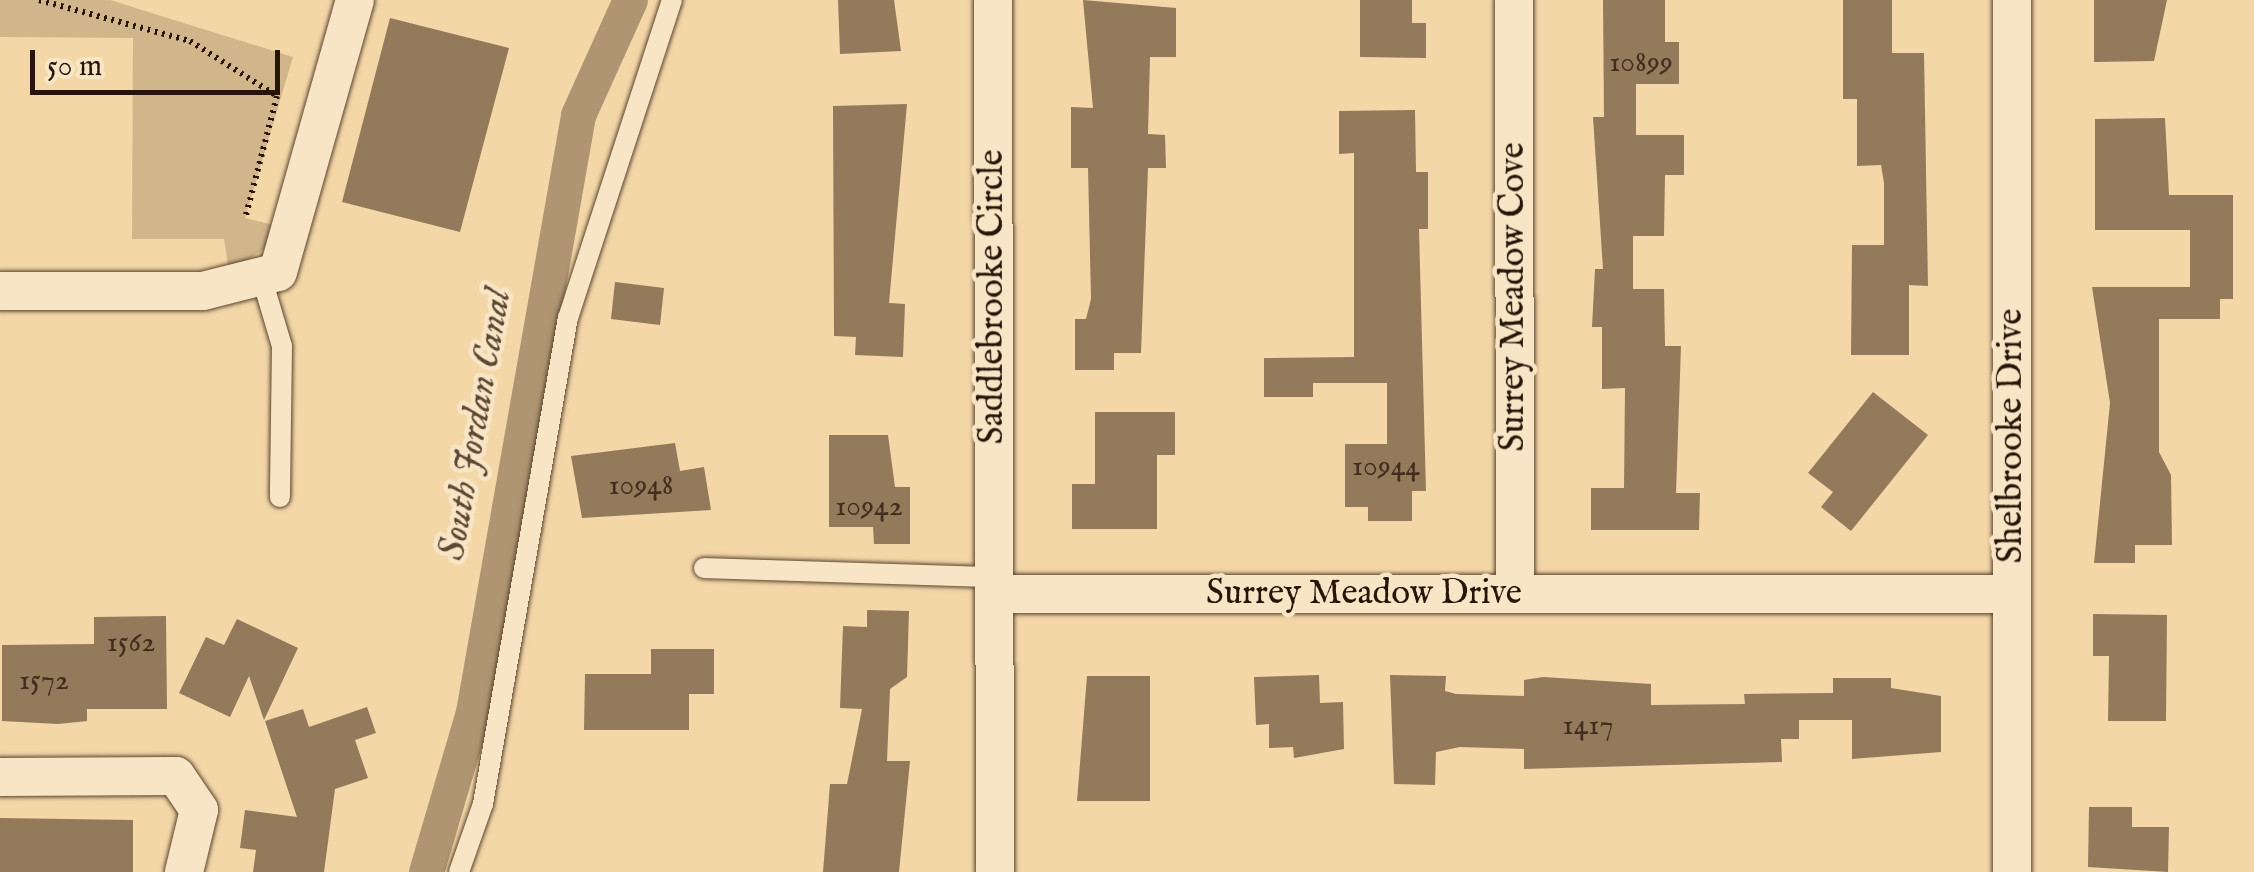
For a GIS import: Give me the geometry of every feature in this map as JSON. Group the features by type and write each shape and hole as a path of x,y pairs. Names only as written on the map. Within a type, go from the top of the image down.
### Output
{"street":[{"path":"0,291 203,291 262,280 278,272 294,242 355,0"},
{"name":"Saddlebrooke Circle","path":"992,0 994,586"},
{"name":"Surrey Meadow Cove","path":"1514,0 1515,594"},
{"name":"Shelbrooke Drive","path":"2012,0 2012,872"},
{"path":"994,586 995,872"},
{"name":"Surrey Meadow Drive","path":"994,586 1515,594 2012,594"},
{"path":"0,778 176,776 199,810 184,872"}],"lane":[{"path":"459,872 483,804 568,318 672,0"},
{"path":"262,280 282,346 280,497"},
{"path":"704,568 994,586"}],"path":[{"path":"39,0 190,41 277,96 245,219"}],"shaded area":[{"path":"0,0 110,0 293,57 245,218 277,226 274,243 229,271 224,239 132,239 133,38 0,37"}],"building":[{"path":"838,0 894,0 901,51 840,54"},
{"path":"1083,0 1176,8 1176,57 1150,57 1148,134 1165,135 1166,168 1148,168 1141,353 1114,353 1114,370 1075,370 1075,319 1086,319 1091,299 1088,168 1071,168 1071,107 1093,108"},
{"path":"1360,0 1412,0 1412,23 1426,23 1426,58 1360,57"},
{"path":"1603,0 1665,0 1665,42 1679,42 1679,84 1636,84 1636,135 1684,135 1684,175 1665,175 1664,236 1633,236 1633,289 1664,289 1665,346 1681,346 1676,493 1700,493 1699,530 1591,530 1591,488 1624,488 1625,388 1602,389 1602,327 1592,327 1595,269 1603,269 1593,117 1604,117"},
{"path":"1843,0 1892,0 1892,53 1924,53 1928,286 1909,285 1909,355 1851,355 1852,245 1884,245 1884,183 1881,165 1857,166 1857,99 1843,99"},
{"path":"2094,0 2167,0 2154,61 2094,62"},
{"path":"390,18 509,48 460,232 342,202"},
{"path":"907,104 889,303 905,304 903,357 855,355 856,337 834,336 833,106"},
{"path":"1415,110 1416,172 1428,172 1428,229 1419,229 1426,491 1412,491 1412,521 1368,521 1368,507 1345,507 1345,444 1387,444 1387,383 1313,383 1313,397 1264,397 1264,358 1354,357 1354,153 1339,154 1339,111"},
{"path":"2165,118 2169,195 2233,195 2233,299 2220,299 2220,319 2159,319 2159,452 2171,475 2172,545 2135,545 2135,563 2094,563 2110,403 2092,287 2190,287 2190,230 2095,230 2095,119"},
{"path":"615,282 664,288 660,325 611,319"},
{"path":"1873,392 1928,435 1851,531 1821,507 1833,492 1808,473"},
{"path":"1095,412 1175,412 1175,455 1157,455 1157,529 1072,529 1072,484 1095,484"},
{"path":"829,435 888,435 895,487 910,487 910,544 874,544 873,527 829,527"},
{"path":"675,443 680,471 704,467 711,510 582,518 571,456"},
{"path":"867,610 909,611 907,677 890,689 887,761 910,761 899,872 823,872 830,784 847,784 862,709 840,708 843,626 867,627"},
{"path":"2093,614 2167,615 2166,721 2108,721 2109,656 2093,656"},
{"path":"166,616 167,709 87,709 87,721 58,724 2,721 2,645 94,644 94,617"},
{"path":"237,619 298,648 264,720 249,676 230,717 179,693 206,637 224,645"},
{"path":"651,649 714,649 714,694 689,694 689,730 584,730 585,674 651,674"},
{"path":"1319,675 1320,703 1343,702 1344,749 1294,758 1293,747 1269,748 1269,724 1256,725 1254,677"},
{"path":"1390,675 1446,676 1445,691 1456,694 1524,696 1524,680 1543,677 1651,684 1651,705 1745,704 1744,694 1833,693 1833,678 1891,678 1891,688 1941,696 1941,752 1852,759 1852,720 1799,720 1799,739 1781,739 1782,762 1524,769 1524,749 1460,747 1436,752 1435,785 1394,784"},
{"path":"1087,676 1150,676 1150,801 1077,801"},
{"path":"367,707 376,733 355,740 368,778 335,789 324,872 253,872 256,850 240,848 245,810 297,817 265,721 303,709 309,727"},
{"path":"2089,807 2132,807 2132,827 2169,827 2168,872 2088,867"},
{"path":"0,818 133,820 133,872 0,872"}],"waterway":[{"name":"South Jordan Canal","path":"426,872 473,712 578,115 630,0"}]}
